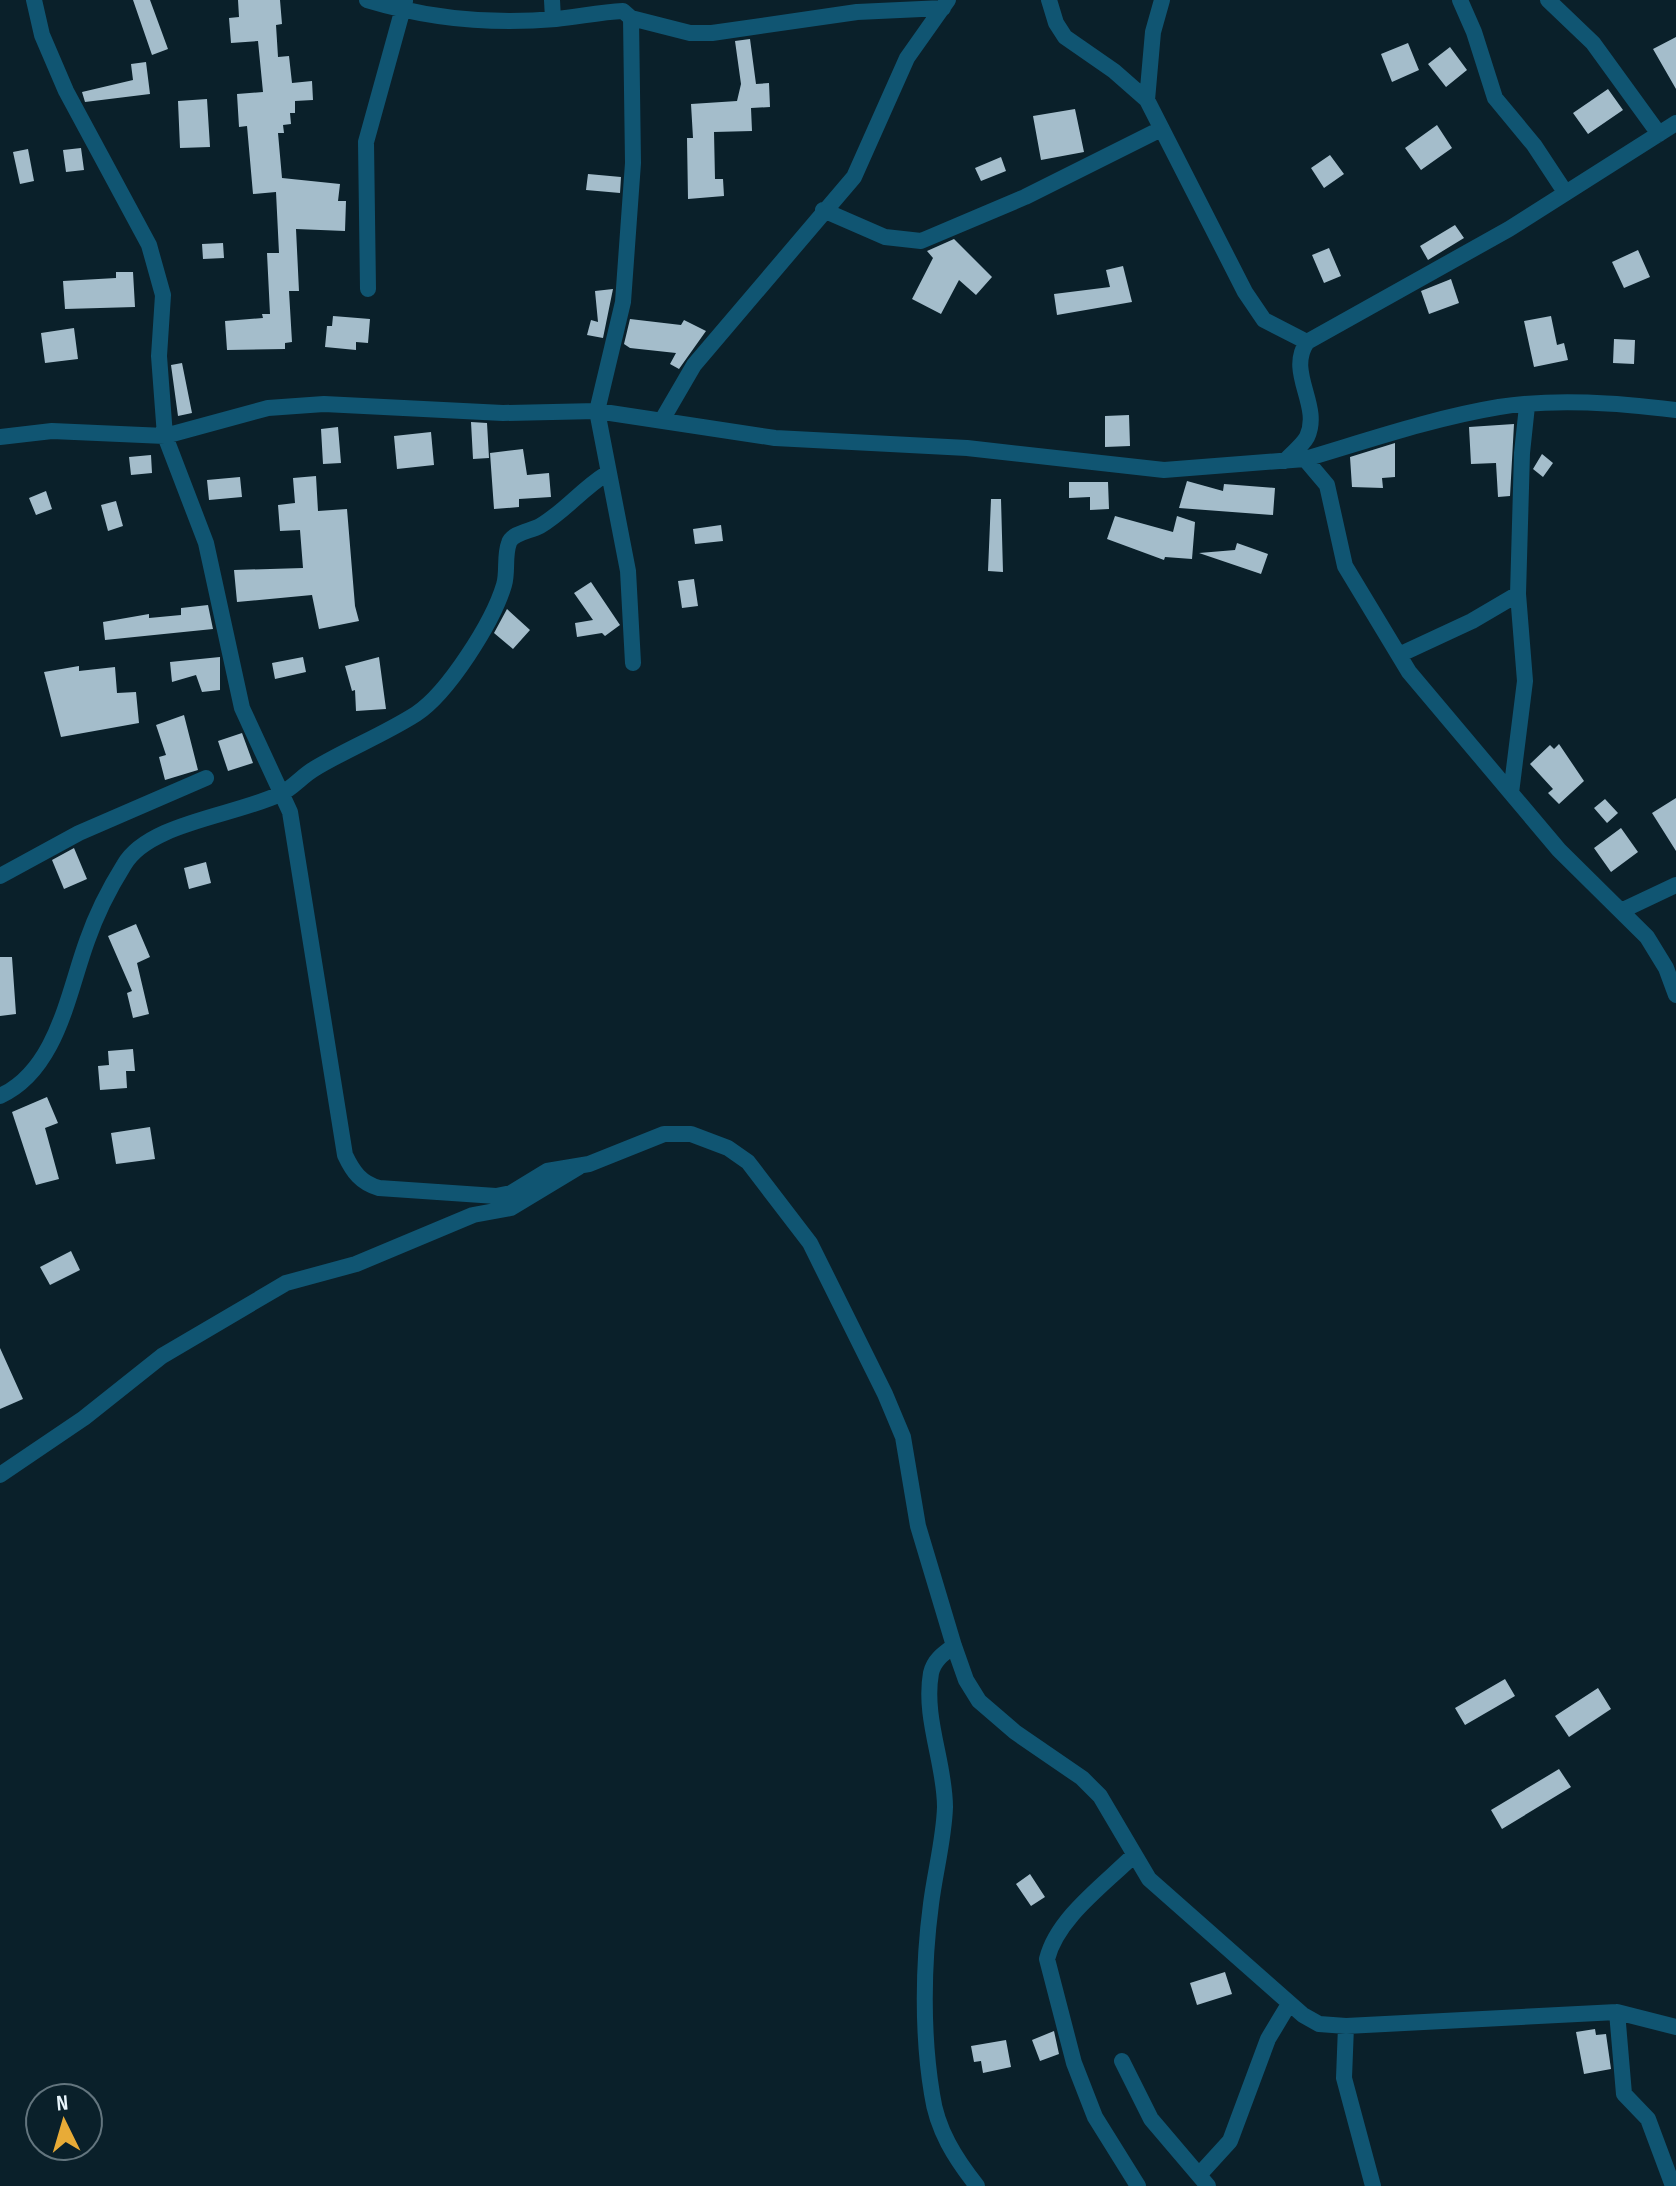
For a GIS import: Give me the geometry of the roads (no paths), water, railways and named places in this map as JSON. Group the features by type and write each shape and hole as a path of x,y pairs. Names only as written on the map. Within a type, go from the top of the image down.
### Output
{"street":[{"path":"367,0 476,22 553,19 623,11 631,18 690,33 712,33 857,12 946,4"},
{"path":"552,0 553,19"},
{"path":"1049,0 1056,23 1065,37 1114,71 1147,100 1245,292 1264,320 1307,342"},
{"path":"1147,100 1153,32 1162,0"},
{"path":"1460,0 1474,32 1495,98 1534,145 1565,192"},
{"path":"1548,0 1593,43 1659,134"},
{"path":"36,2 42,35 66,91 155,261 163,295 159,356 165,436 206,543 242,708 284,792 290,812 345,1155 354,1172 369,1185 379,1188 496,1196 511,1193 552,1169 581,1165"},
{"path":"662,420 694,365 854,177 907,58 946,4"},
{"path":"368,289 366,142 405,6"},
{"path":"631,18 633,163 623,302 597,411 606,474 628,571 633,663"},
{"path":"1285,461 1306,440 1309,429 1310,414 1298,360 1307,342 1509,229 1676,123"},
{"path":"823,210 885,237 921,241 1025,197 1161,129"},
{"path":"0,437 52,431 165,436 268,408 298,405 503,413 597,411 775,438 967,448 1164,470 1305,459 1429,422 1502,407 1587,402 1676,410"},
{"path":"1511,793 1525,681 1518,594 1522,453 1527,406"},
{"path":"1305,459 1319,471 1327,485 1345,566 1401,654 1409,672 1559,850 1623,910 1666,968 1676,995"},
{"path":"0,1096 10,1091 37,1065 54,1035 100,909 139,845 162,833 228,814 284,792 311,770 418,713 442,688 479,636 504,585 508,543 512,537 550,520 583,488 606,474"},
{"path":"1401,654 1472,621 1518,594"},
{"path":"0,876 79,833 206,778"},
{"path":"1623,910 1676,885"},
{"path":"0,1475 84,1418 162,1356 286,1283 356,1264 473,1215 511,1208 581,1165 664,1134 691,1134 728,1148 748,1162 806,1235 829,1276 903,1437 918,1526 966,1680 979,1701 1015,1732 1082,1778 1100,1796 1149,1879 1289,2004 1319,2024 1346,2026 1617,2012 1676,2027"},
{"path":"954,1646 937,1658 931,1672 931,1714 945,1807 931,1909 927,2001 931,2094 937,2119 949,2147 977,2186"},
{"path":"1134,1855 1061,1929 1051,1944 1047,1959 1083,2087 1095,2117 1138,2186"},
{"path":"1122,2061 1151,2119 1204,2181 1230,2141 1268,2039 1289,2004"},
{"path":"1617,2012 1624,2094 1648,2119 1673,2186"},
{"path":"1346,2026 1344,2078 1373,2186"}]}
